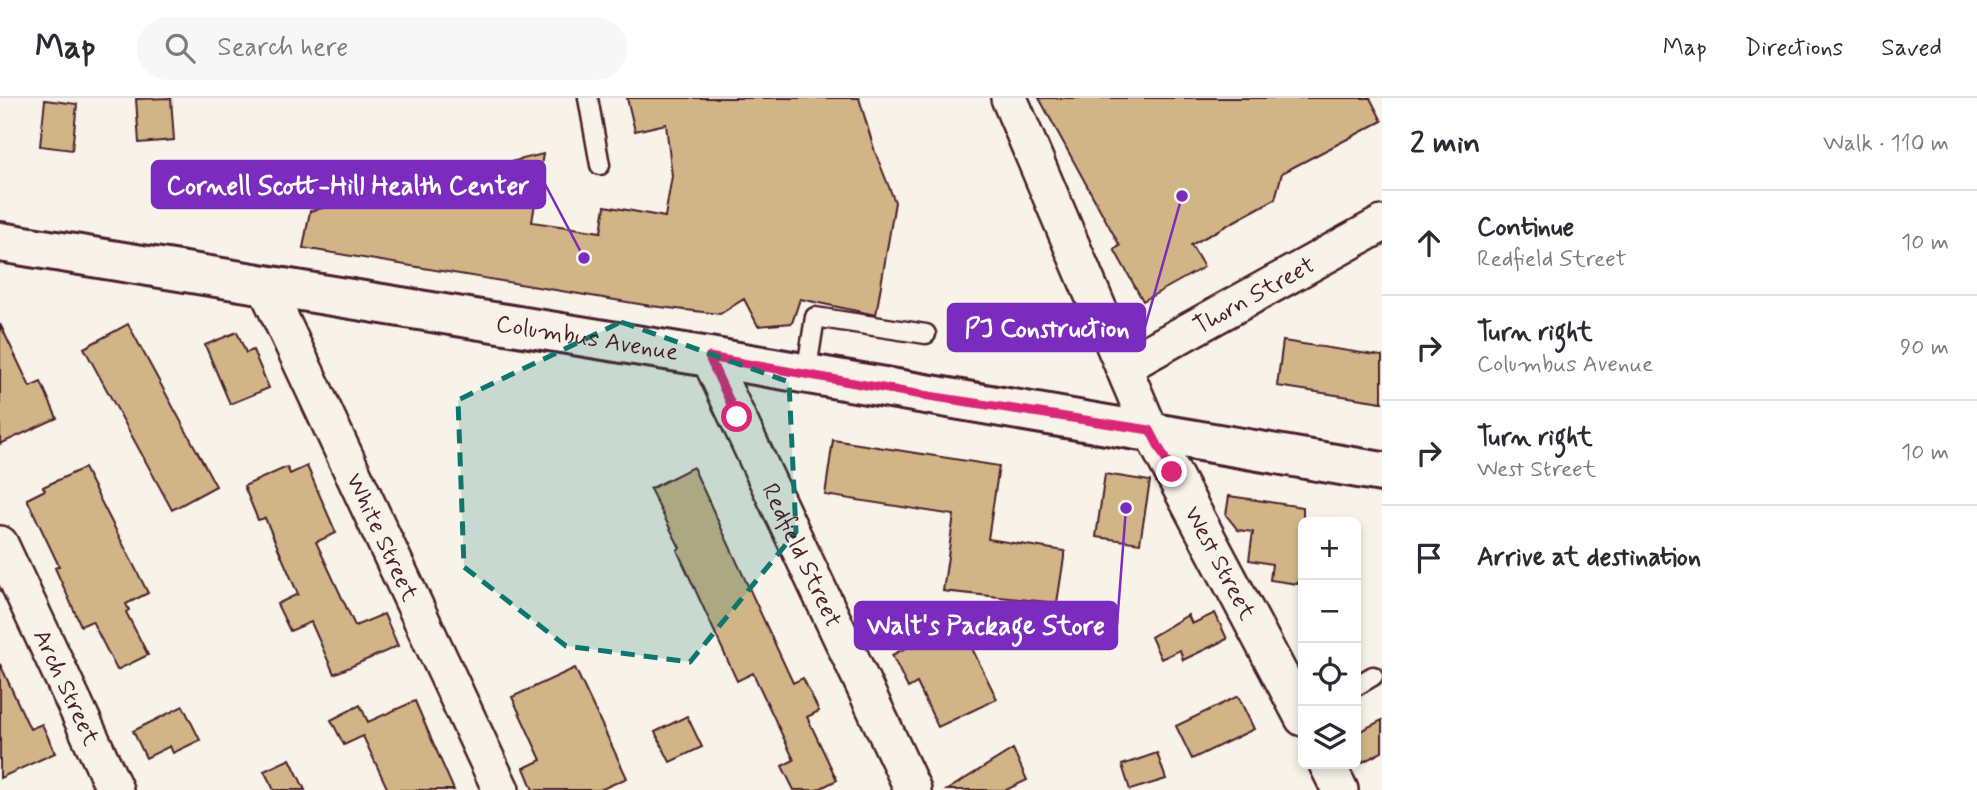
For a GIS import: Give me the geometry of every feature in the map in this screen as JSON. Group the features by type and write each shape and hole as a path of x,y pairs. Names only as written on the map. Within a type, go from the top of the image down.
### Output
{"main road":[{"name":"Columbus Avenue","path":"0,242 1150,430 1382,471"}],"street":[{"name":"West Street","path":"1009,98 1150,430 1298,706"},
{"name":"Thorn Street","path":"1125,366 1382,225"},
{"name":"White Street","path":"265,285 501,790"},
{"name":"Redfield Street","path":"709,357 913,790"},
{"name":"Arch Street","path":"0,544 115,790"},
{"path":"1330,769 1340,790"}],"lane":[{"path":"588,98 600,165"},
{"path":"806,374 815,317 926,334"},
{"path":"1361,683 1373,676"}],"highlighted area":[{"path":"621,322 789,382 796,532 690,662 566,646 464,567 458,400"}],"building":[{"path":"171,98 174,140 139,143 136,99"},
{"path":"627,98 859,98 875,152 895,202 876,315 800,299 792,323 758,326 744,299 720,314 651,306 303,248 310,211 543,154 532,222 601,232 605,206 665,217 672,176 666,124 635,131"},
{"path":"1039,98 1370,98 1382,121 1282,173 1275,199 1191,245 1204,267 1143,301 1114,249 1120,246"},
{"path":"45,100 77,104 72,150 40,146"},
{"path":"0,324 30,387 41,382 57,418 0,444"},
{"path":"128,324 216,486 172,510 84,348"},
{"path":"237,332 246,353 253,350 269,388 230,404 205,345"},
{"path":"1283,341 1382,356 1382,402 1277,386"},
{"path":"833,440 999,466 988,539 1065,551 1057,603 943,591 954,515 825,495"},
{"path":"307,466 336,533 316,542 355,626 384,614 398,646 334,674 311,622 290,631 277,604 298,594 265,518 258,520 244,486 287,467 290,474"},
{"path":"693,467 793,683 803,678 819,711 807,717 837,780 817,790 794,790 782,766 794,760 753,673 737,681 677,550 680,548 650,489"},
{"path":"84,468 148,593 126,604 129,610 126,612 148,655 117,670 92,621 81,626 55,568 59,566 27,499 45,490 43,487"},
{"path":"1105,474 1150,481 1140,543 1096,537"},
{"path":"1229,496 1303,507 1303,517 1298,517 1298,584 1270,580 1272,564 1249,560 1253,532 1238,530 1226,515"},
{"path":"1215,613 1227,639 1183,660 1180,650 1161,659 1151,637 1188,615 1192,624"},
{"path":"957,618 997,699 938,727 917,683 908,688 892,655 908,647 905,644"},
{"path":"0,664 30,729 42,724 55,753 0,778"},
{"path":"575,668 627,778 600,790 533,790 524,768 541,760 512,697"},
{"path":"1238,696 1254,729 1192,759 1176,726"},
{"path":"415,701 454,790 388,790 363,736 344,745 331,720 360,705 368,722"},
{"path":"183,706 200,740 173,753 170,746 146,758 133,731"},
{"path":"687,716 702,747 670,762 655,732"},
{"path":"1382,720 1382,752 1363,762 1361,758 1361,730"},
{"path":"1013,749 1027,780 1006,790 947,790"},
{"path":"1157,753 1166,779 1130,790 1122,765"},
{"path":"290,759 305,790 274,790 264,771"}],"place":[{"name":"PJ Construction","path":"1182,196"},
{"name":"Cornell Scott-Hill Health Center","path":"584,258"},
{"name":"Walt's Package Store","path":"1126,508"}],"route":[{"path":"737,417 709,357 916,394 1150,430 1172,472"}]}
